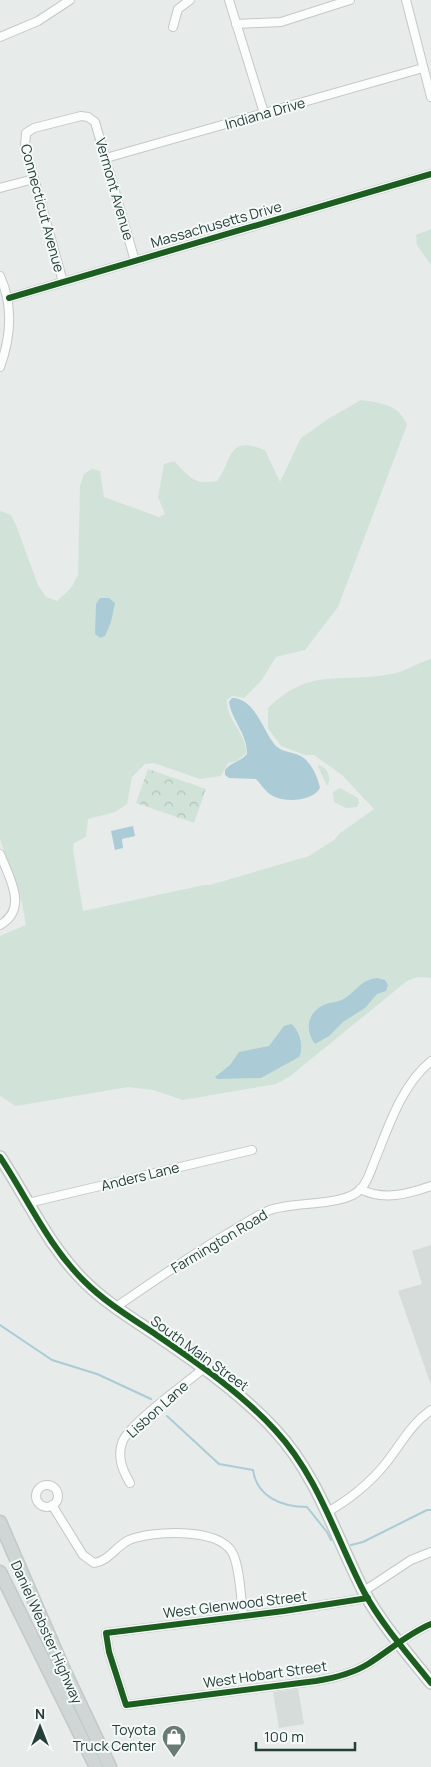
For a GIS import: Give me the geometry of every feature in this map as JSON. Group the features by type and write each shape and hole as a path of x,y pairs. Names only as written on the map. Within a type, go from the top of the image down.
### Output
{"main road":[{"name":"Daniel Webster Highway","path":"0,1522 62,1665 110,1767"},
{"name":"Daniel Webster Highway","path":"0,1572 96,1767"}],"street":[{"path":"0,27 2,36 38,21 70,0"},
{"path":"173,27 178,9 190,0"},
{"path":"229,0 264,113"},
{"path":"236,24 281,22 350,0"},
{"path":"406,0 431,97"},
{"name":"Indiana Drive","path":"106,158 423,68"},
{"name":"Connecticut Avenue","path":"63,282 25,146 26,133 34,128 82,116 90,118"},
{"name":"Vermont Avenue","path":"90,118 96,125 135,261"},
{"name":"Massachusetts Drive","path":"9,298 431,174"},
{"path":"0,188 34,179"},
{"path":"0,276 9,298 8,334 0,366"},
{"path":"0,854 14,893 14,912 0,925"},
{"path":"431,1061 416,1077 396,1110 368,1178 360,1190 375,1195 391,1196 431,1186"},
{"name":"Anders Lane","path":"28,1203 252,1150"},
{"name":"South Main Street","path":"0,1157 53,1243 73,1269 94,1290 204,1368 250,1405 275,1430 302,1465 327,1512 366,1595 398,1643 431,1683"},
{"name":"Farmington Road","path":"116,1307 173,1268 261,1214 291,1205 346,1198 360,1190"},
{"name":"Lisbon Lane","path":"130,1483 122,1468 120,1456 124,1437 204,1368"},
{"path":"327,1512 342,1503 377,1473 413,1425 431,1410"},
{"path":"52,1505 83,1555 94,1564 102,1561 124,1542 151,1534 194,1535 224,1544 233,1554 236,1564 243,1616"},
{"path":"366,1595 411,1560 431,1552"},
{"name":"West Glenwood Street","path":"126,1705 108,1652 106,1633 243,1616 366,1595"},
{"name":"West Hobart Street","path":"126,1705 330,1679 367,1665 398,1643 431,1624"}],"shaded area":[{"path":"431,1245 431,1385 398,1291 422,1284 412,1251"},
{"path":"298,1689 304,1724 279,1728 273,1692"}],"green space":[{"path":"431,229 431,265 417,245 416,235"},
{"path":"361,400 382,404 394,409 404,418 407,425 338,607 305,650 276,657 261,681 244,698 232,696 227,700 230,714 243,739 246,753 237,761 228,763 221,776 200,779 154,763 145,764 132,777 127,804 115,812 88,819 86,837 74,843 73,850 83,911 210,885 309,856 334,840 340,833 374,809 342,775 314,755 305,755 281,746 268,728 268,708 298,686 312,681 391,674 431,659 431,978 418,977 407,981 289,1077 276,1084 183,1100 153,1090 128,1087 16,1106 0,1096 0,936 26,925 22,903 0,839 0,511 11,515 38,585 46,597 57,601 71,588 78,575 80,486 84,474 92,469 100,471 104,497 159,517 165,514 158,497 164,464 174,461 192,479 197,481 217,481 237,447 243,445 252,446 265,450 280,482 301,438 328,419"},
{"path":"318,766 328,774 327,786"},
{"path":"148,769 206,789 194,823 136,803"},
{"path":"340,788 358,798 359,803 357,807 346,808 334,802 333,792"}],"water":[{"path":"100,598 109,598 115,603 111,622 105,636 100,638 95,634 96,604"},
{"path":"232,698 240,699 253,709 278,748 299,755 309,763 319,784 320,788 317,792 312,796 299,800 285,800 270,795 256,779 229,778 225,775 227,767 247,754 245,740 229,702"},
{"path":"133,826 135,836 122,839 123,848 115,850 111,831"},
{"path":"377,978 385,980 388,985 386,991 377,994 365,1008 343,1022 329,1036 315,1044 309,1032 309,1026 315,1011 326,1004 343,999 363,983"},
{"path":"291,1024 297,1030 300,1039 301,1049 299,1057 261,1078 217,1079 215,1077 230,1065 239,1052 269,1046 284,1026"}],"waterway":[{"path":"0,1325 52,1360 97,1374 151,1399"},
{"path":"167,1416 219,1464 253,1470 255,1479 260,1487 272,1499 289,1505 307,1507 331,1540"},
{"path":"351,1545 363,1542 427,1510 431,1510"}],"cycle path":[{"path":"9,298 431,174"},
{"path":"0,1157 49,1238 85,1282 111,1304 189,1357 234,1391 262,1416 290,1448 315,1487 371,1604 431,1683"},
{"path":"368,1598 284,1611 106,1633 109,1652 126,1705 336,1677 362,1667 431,1624"}],"place":[{"name":"Toyota Truck Center","path":"174,1758"}]}
